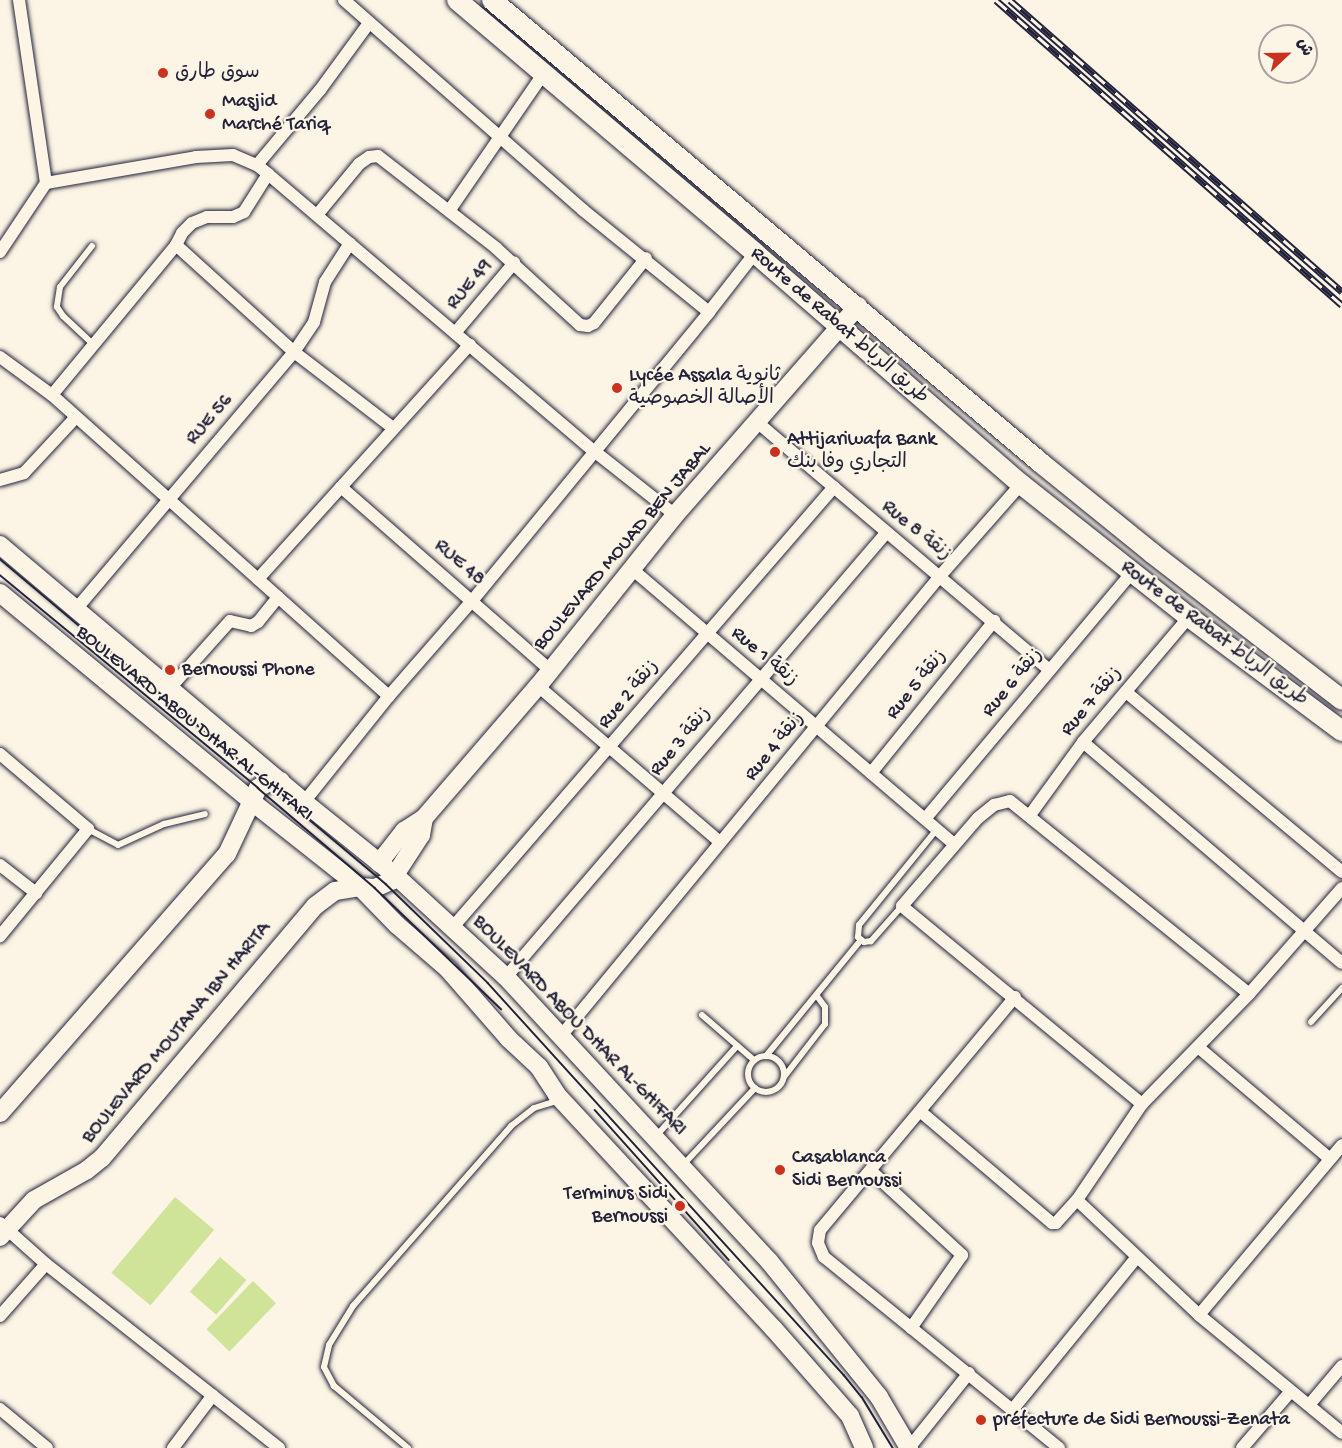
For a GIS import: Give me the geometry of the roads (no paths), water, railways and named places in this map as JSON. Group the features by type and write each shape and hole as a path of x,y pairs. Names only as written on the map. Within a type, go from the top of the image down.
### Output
{"main road":[{"name":"Route de Rabat طريق الرباط","path":"456,0 755,253 1021,484 1189,617 1342,731"},
{"name":"Route de Rabat طريق الرباط","path":"492,0 858,306 1041,463 1152,553 1342,700"}],"street":[{"path":"0,252 46,183 19,0"},
{"path":"344,0 584,210 646,258 709,312"},
{"path":"257,165 320,90 369,23"},
{"path":"449,211 544,73"},
{"path":"46,183 210,155 233,154 257,165 594,451 675,515"},
{"path":"317,215 359,164 369,157 378,156 514,263 580,325 588,326 594,323 646,258"},
{"path":"52,395 176,245 182,233 192,223 207,217 233,217 244,212 268,174"},
{"name":"RUE 56","path":"76,608 294,352 314,322 326,282 350,243"},
{"path":"176,245 294,352 393,428"},
{"path":"304,802 389,696 472,601 755,253"},
{"name":"RUE 49","path":"455,333 514,263"},
{"name":"BOULEVARD MOUAD BEN JABAL","path":"380,863 404,831 424,818 538,686 675,515 858,306"},
{"path":"258,579 470,345"},
{"path":"0,357 52,395 389,696"},
{"path":"0,480 24,473 76,417"},
{"name":"Rue 8 زنقة","path":"757,422 1049,670"},
{"name":"Rue 4 زنقة","path":"561,1036 720,842 757,801 940,576 1021,484"},
{"name":"RUE 48","path":"341,487 550,670"},
{"name":"Rue 2 زنقة","path":"453,927 834,487"},
{"name":"Rue 3 زنقة","path":"507,977 886,533"},
{"name":"BOULEVARD ABOU DHAR AL-GHIFARI","path":"0,545 304,802 396,876 507,977 769,1262 879,1397 909,1448"},
{"name":"Rue 1 زنقة","path":"632,569 954,843"},
{"name":"Rue 6 زنقة","path":"925,819 1132,572"},
{"name":"BOULEVARD ABOU DHAR AL-GHIFARI","path":"0,593 251,801 360,886 397,925 448,969 510,1039 539,1067 562,1101 766,1320 850,1416 864,1448"},
{"path":"170,688 230,621 251,626 258,622 278,597"},
{"name":"Rue 7 زنقة","path":"1030,814 1083,742 1189,617"},
{"name":"Rue 5 زنقة","path":"871,773 994,621"},
{"path":"538,686 720,842"},
{"path":"1126,692 1342,872"},
{"path":"1083,742 1342,963"},
{"path":"0,754 88,829 0,936"},
{"path":"1,1111 227,854 258,788 268,783 281,781"},
{"path":"1142,1104 902,906 954,843 994,805 1010,801 1030,814 1249,994"},
{"name":"BOULEVARD MOUAD BEN JABAL","path":"396,876 421,835 424,818"},
{"path":"0,865 36,893"},
{"name":"BOULEVARD MOUTANA IBN HARITA","path":"2,1229 34,1200 87,1170 102,1158 315,906 335,891 360,886 381,886 396,876"},
{"path":"921,1112 1053,1223 1060,1222 1134,1120 1142,1104 1249,994 1340,895"},
{"path":"1015,997 820,1230 818,1243 824,1257 1059,1448"},
{"path":"1198,1047 1330,1159"},
{"path":"1199,1315 1342,1145"},
{"path":"870,1171 962,1255 911,1328"},
{"path":"1077,1200 1199,1315 1342,1433"},
{"path":"2,1229 279,1448"},
{"path":"1013,1409 1136,1258"},
{"path":"0,1316 46,1264"},
{"path":"1309,1405 1342,1366"},
{"path":"909,1448 969,1373"},
{"path":"1242,1448 1291,1391"},
{"path":"173,1448 213,1395"},
{"path":"0,1409 47,1448"}],"lane":[{"path":"92,246 60,287 57,307 63,316 95,345"},
{"path":"88,829 118,845 164,824 205,814"},
{"path":"902,906 874,939 867,942 861,940 856,933 859,925 937,829"},
{"path":"817,996 825,1007 825,1024 778,1088 773,1091 760,1091 755,1088 748,1071 754,1060 766,1056 861,940"},
{"path":"1311,1022 1342,988"},
{"path":"702,1015 754,1060"},
{"path":"655,1137 736,1046"},
{"path":"766,1056 778,1060 784,1071 784,1077"},
{"path":"682,1166 755,1088"},
{"path":"408,1448 334,1386 324,1367 329,1345 353,1306 511,1126 534,1108 562,1101"}],"tram line":[{"path":"0,559 386,884 488,983 844,1375 862,1397 893,1448"},
{"path":"0,575 375,888 501,1009"},
{"path":"595,1110 729,1260"}],"railway":[{"path":"996,0 1342,305"},
{"path":"1010,0 1342,292"}],"place":[{"name":"سوق طارق","path":"163,73"},
{"name":"Masjid Marché Tariq","path":"210,114"},
{"name":"Lycée Assala ثانوية الأصالة الخصوصية","path":"617,388"},
{"name":"Attijariwafa Bank التجاري وفا بنك","path":"775,452"},
{"name":"Bernoussi Phone","path":"170,670"},
{"name":"Casablanca Sidi Bernoussi","path":"780,1170"},
{"name":"Terminus Sidi Bernoussi","path":"680,1206"},
{"name":"préfecture de Sidi Bernoussi-Zenata","path":"981,1420"}]}
